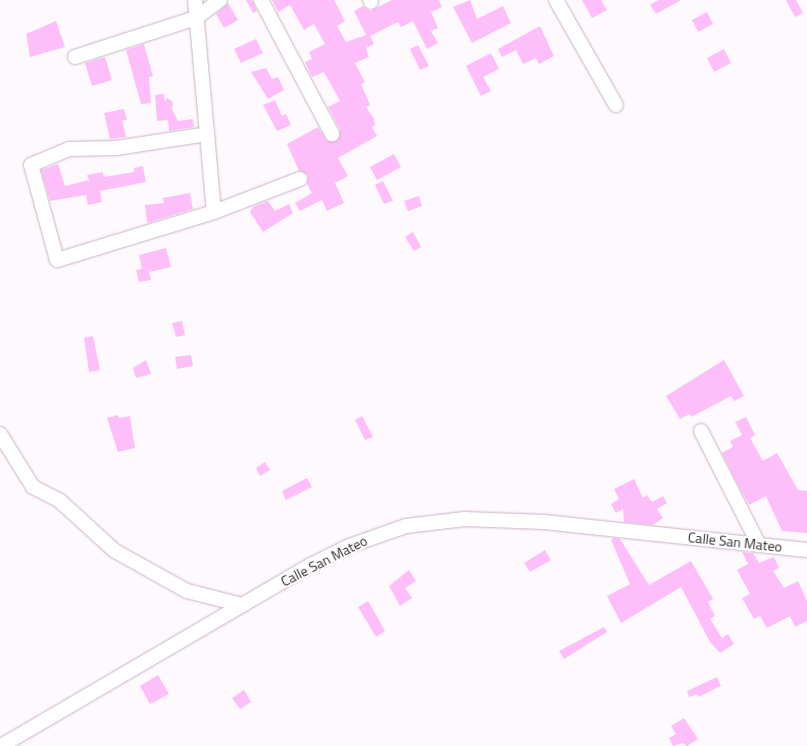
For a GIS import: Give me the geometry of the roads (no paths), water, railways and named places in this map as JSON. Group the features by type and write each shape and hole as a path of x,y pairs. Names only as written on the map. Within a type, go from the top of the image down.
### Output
{"street":[{"path":"195,0 214,212"},
{"path":"75,57 196,18 220,0"},
{"path":"261,0 332,134"},
{"path":"556,0 616,106"},
{"path":"207,134 116,148 69,149 31,165 57,260 214,212 300,179"},
{"path":"701,431 759,544"},
{"path":"0,434 33,487 60,501 115,550 187,591 242,605"},
{"name":"Calle San Mateo","path":"1,746 242,605 349,546 377,534 434,520 544,522 807,550"}]}
